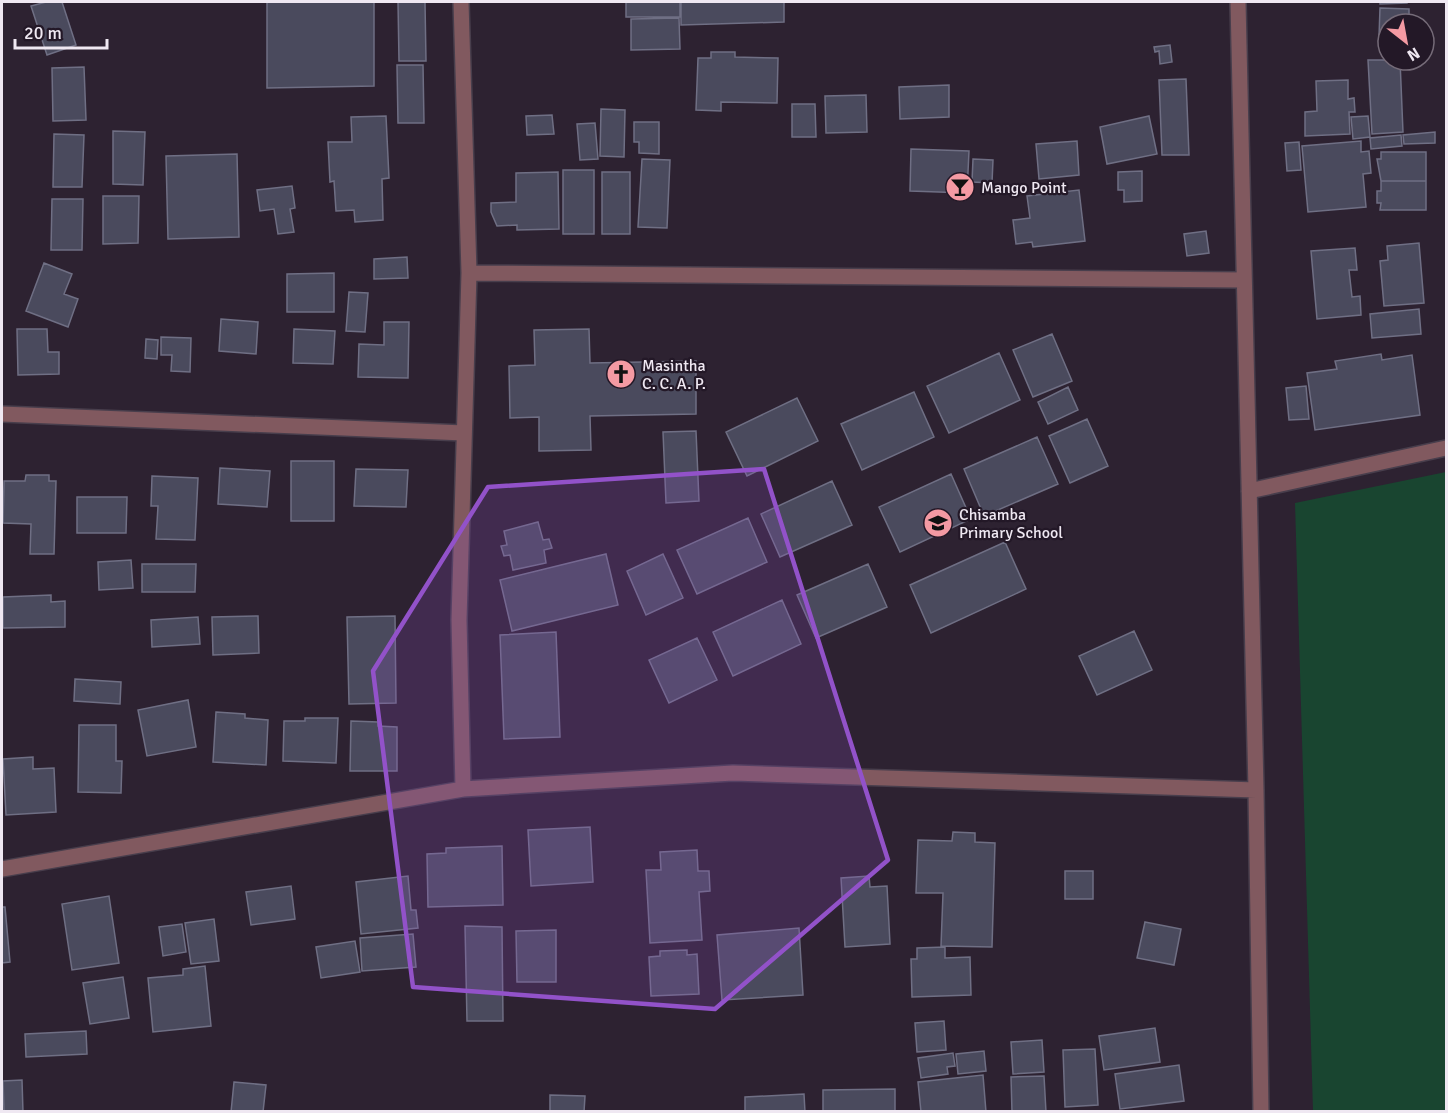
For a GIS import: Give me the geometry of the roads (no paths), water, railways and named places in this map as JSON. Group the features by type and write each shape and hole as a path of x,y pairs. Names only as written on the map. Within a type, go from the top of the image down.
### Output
{"street":[{"path":"461,2 468,273 459,620 464,789"},
{"path":"1238,2 1261,1112"},
{"path":"468,273 1244,280"},
{"path":"2,414 464,433"},
{"path":"1249,491 1446,448"},
{"path":"2,869 464,789 733,773 1256,790"}],"place":[{"name":"Mango Point","path":"960,187"},
{"name":"Masintha C. C. A. P.","path":"621,374"},
{"name":"Chisamba Primary School","path":"938,523"}]}
